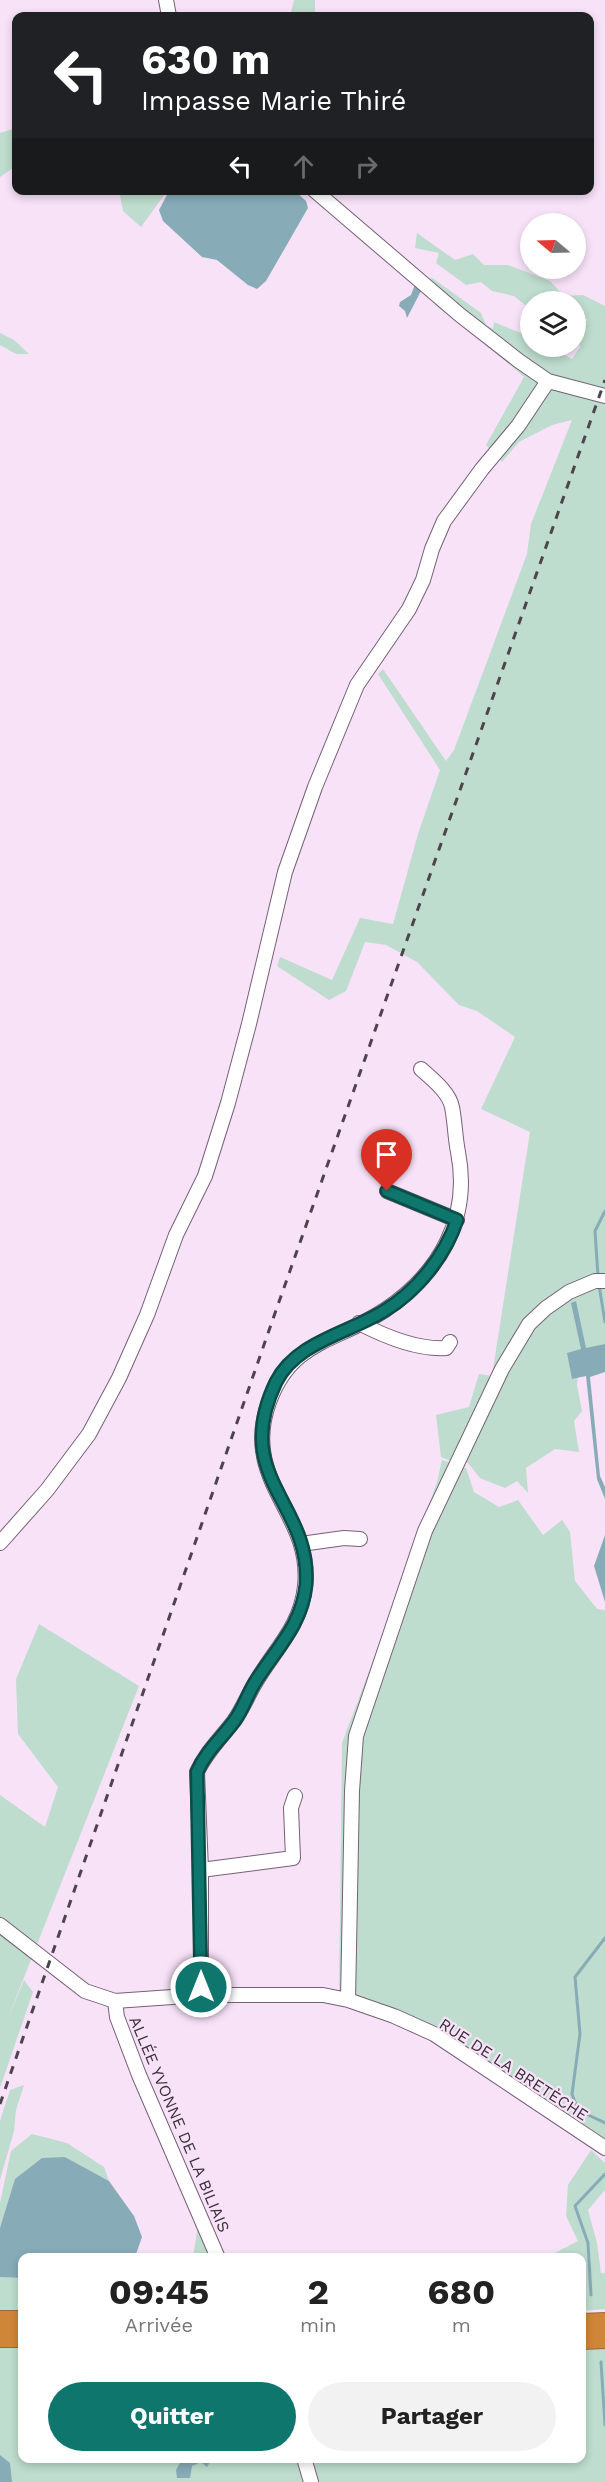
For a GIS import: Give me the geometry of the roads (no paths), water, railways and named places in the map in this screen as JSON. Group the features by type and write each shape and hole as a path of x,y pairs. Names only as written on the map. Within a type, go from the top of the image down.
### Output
{"highway":[{"path":"0,2321 18,2321"},
{"path":"586,2324 605,2324"},
{"path":"0,2337 18,2337"},
{"path":"586,2339 605,2338"}],"street":[{"path":"320,195 460,315 548,381 605,396"},
{"path":"0,1543 47,1490 89,1434 119,1378 147,1315 176,1236 205,1176 249,1024 285,872 315,787 357,685 409,609 423,580 432,549 444,521 482,469 518,426 548,381"},
{"path":"201,1995 201,1870 197,1772 204,1757 235,1719 253,1686 292,1631 301,1610 306,1586 301,1544 262,1459 263,1418 277,1381 295,1359 309,1348 384,1311 415,1287 438,1258 452,1235 457,1220 461,1168 452,1105 443,1091 421,1069"},
{"path":"387,1191 457,1220"},
{"path":"348,2000 352,1791 356,1737 422,1541 456,1461 516,1343 529,1324 546,1308 569,1292 600,1281"},
{"path":"359,1323 376,1332 435,1349 446,1348 450,1342"},
{"path":"301,1544 344,1538 360,1539"},
{"path":"201,1870 293,1858 291,1808 295,1796"},
{"name":"RUE DE LA BRETÈCHE","path":"0,1925 85,1991 116,2001 201,1995 323,1995 348,2000 394,2016 434,2034 605,2148"},
{"name":"ALLÉE YVONNE DE LA BILIAIS","path":"116,2001 117,2017 139,2075 216,2253"},
{"path":"305,2463 311,2482"}],"waterway":[{"path":"598,1276 595,1231 605,1211"},
{"path":"599,1285 605,1322"},
{"path":"605,1938 575,1977 580,2034 572,2094 578,2110 605,2123"},
{"path":"591,2295 588,2243 575,2206 605,2174"},
{"path":"601,2362 605,2425"}],"railway":[{"path":"0,2104 274,1316 605,380"}]}
